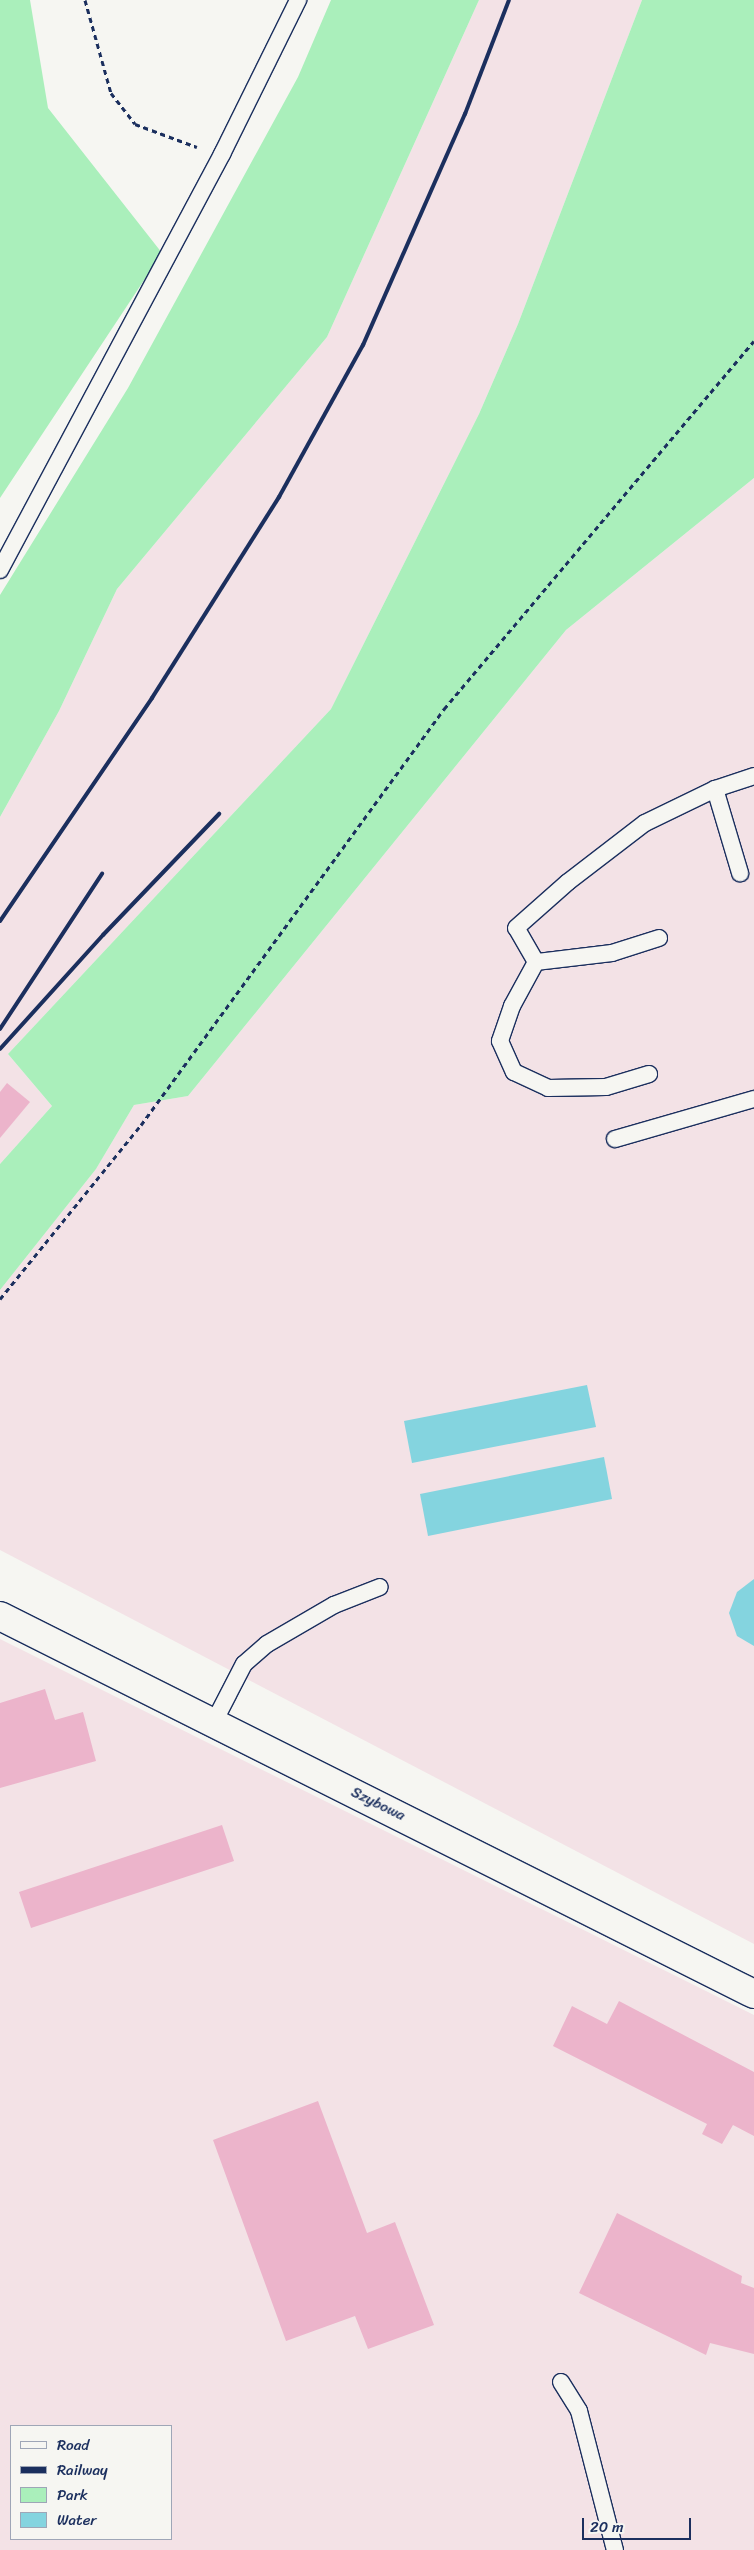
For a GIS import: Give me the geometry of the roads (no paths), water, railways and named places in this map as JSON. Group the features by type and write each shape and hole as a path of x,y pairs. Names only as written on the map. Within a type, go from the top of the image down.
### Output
{"street":[{"name":"Szybowa","path":"0,1616 754,1994"}],"lane":[{"path":"0,570 222,154 298,0"},
{"path":"536,962 516,928 568,882 644,822 716,789 754,776"},
{"path":"716,789 740,873"},
{"path":"536,962 612,953 658,938"},
{"path":"536,962 512,1006 500,1041 514,1072 548,1088 606,1087 649,1074"},
{"path":"615,1139 754,1100"},
{"path":"214,1722 244,1664 267,1644 334,1605 380,1587"},
{"path":"561,2382 580,2411 615,2550"}],"water":[{"path":"587,1385 596,1427 412,1463 404,1421"},
{"path":"604,1457 612,1499 428,1536 420,1494"},
{"path":"754,1579 754,1646 737,1636 729,1613 737,1592"}],"railway":[{"path":"0,921 152,698 279,497 363,345 465,114 509,0"},
{"path":"0,1049 103,935 219,814"},
{"path":"0,1029 102,874"}]}
